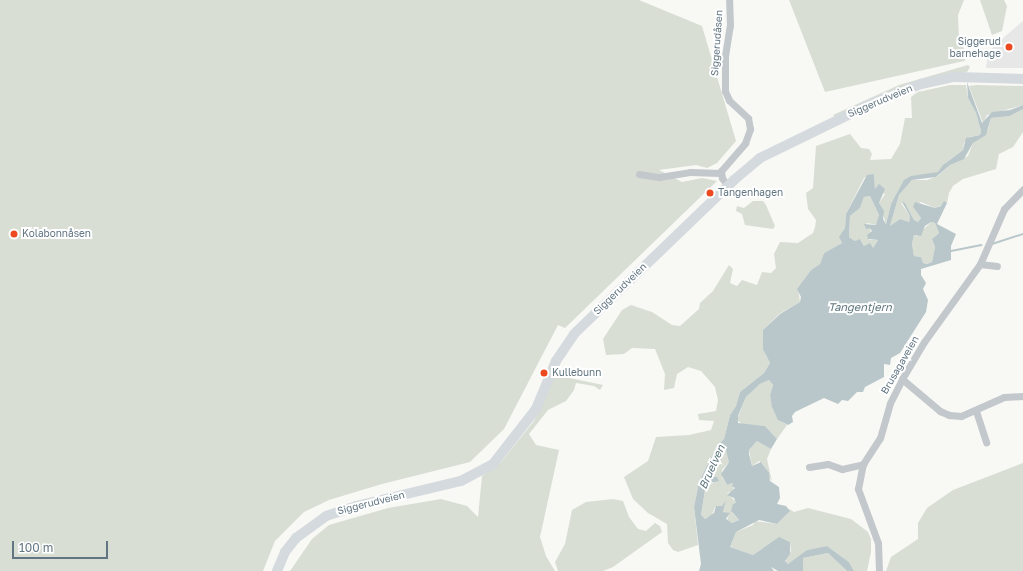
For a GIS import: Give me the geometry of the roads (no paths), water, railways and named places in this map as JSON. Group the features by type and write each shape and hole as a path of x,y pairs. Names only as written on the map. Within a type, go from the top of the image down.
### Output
{"main road":[{"name":"Siggerudveien","path":"277,571 285,552 296,538 326,516 356,506 461,481 493,464 536,409 558,357 574,334 746,169 773,150 900,91 949,78 1023,78"}],"street":[{"name":"Siggerudåsen","path":"721,173 745,143 750,129 748,118 729,100 725,91 725,56 730,25 728,0"},
{"path":"639,174 659,177 686,172 721,173 728,186"},
{"name":"Brusagaveien","path":"879,571 878,543 858,489 863,464 880,438 890,403 902,379 924,342 980,264 1004,210 1023,188"},
{"path":"980,264 997,266"},
{"path":"902,379 940,411 949,415 961,416 976,411 1004,397 1023,396"},
{"path":"976,411 986,442"},
{"path":"809,467 828,464 842,469 863,464"}],"water":[{"name":"Tangentjern","path":"967,82 982,123 992,112 1010,110 1023,105 1023,109 1010,116 991,118 986,135 973,143 964,159 950,165 936,177 912,180 899,195 890,226 900,219 909,222 910,216 902,202 905,203 914,220 918,222 921,218 913,207 915,202 935,208 941,206 944,201 947,203 937,224 956,234 951,246 951,260 921,269 921,275 926,283 923,289 928,300 926,312 900,353 891,358 890,365 884,364 884,377 865,387 863,392 857,392 848,401 842,400 838,404 824,398 795,412 792,416 793,422 788,425 778,420 772,407 770,395 773,385 769,380 760,384 746,397 738,416 738,423 765,426 777,439 771,449 757,441 749,450 749,454 752,466 761,462 769,473 770,481 779,487 780,498 777,504 786,506 790,511 777,524 759,520 736,532 730,547 753,555 779,537 790,542 790,554 785,561 788,564 807,550 827,546 849,562 854,571 847,571 828,553 803,558 803,571 778,571 771,567 774,571 699,571 701,564 694,507 699,482 716,447 724,439 730,415 736,406 740,392 764,373 770,363 763,349 763,330 780,314 800,302 801,297 797,289 811,270 820,264 824,253 842,243 839,237 845,228 846,214 867,175 874,174 875,189 879,184 885,189 879,203 884,211 883,219 886,224 891,204 904,180 911,176 938,172 943,165 963,150 966,138 980,135 981,131 976,113 968,98","holes":["870,196 879,215 876,225 864,224 866,229 870,228 872,231 867,235 868,239 878,240 873,248 870,243 864,246 860,239 855,241 849,237 850,216 860,208 864,197","931,222 935,223 939,233 932,239 935,247 932,262 927,264 923,263 921,257 914,256 912,244 914,235 921,236 925,226","726,450 729,462 721,474 727,485 733,483 732,486 735,488 727,495 734,498 736,503 733,504 731,511 739,520 732,523 726,519 730,513 723,512 726,500 722,506 716,506 714,513 705,519 701,515 705,490 709,483 719,481 717,477 711,477"]}],"waterway":[{"path":"992,244 1023,234"},
{"path":"951,251 981,245"}],"place":[{"name":"Siggerud barnehage","path":"1009,47"},
{"name":"Tangenhagen","path":"710,193"},
{"name":"Kolabonnåsen","path":"14,234"},
{"name":"Kullebunn","path":"544,373"}],"water label":[{"name":"Bruelven","path":"712,467"}]}
